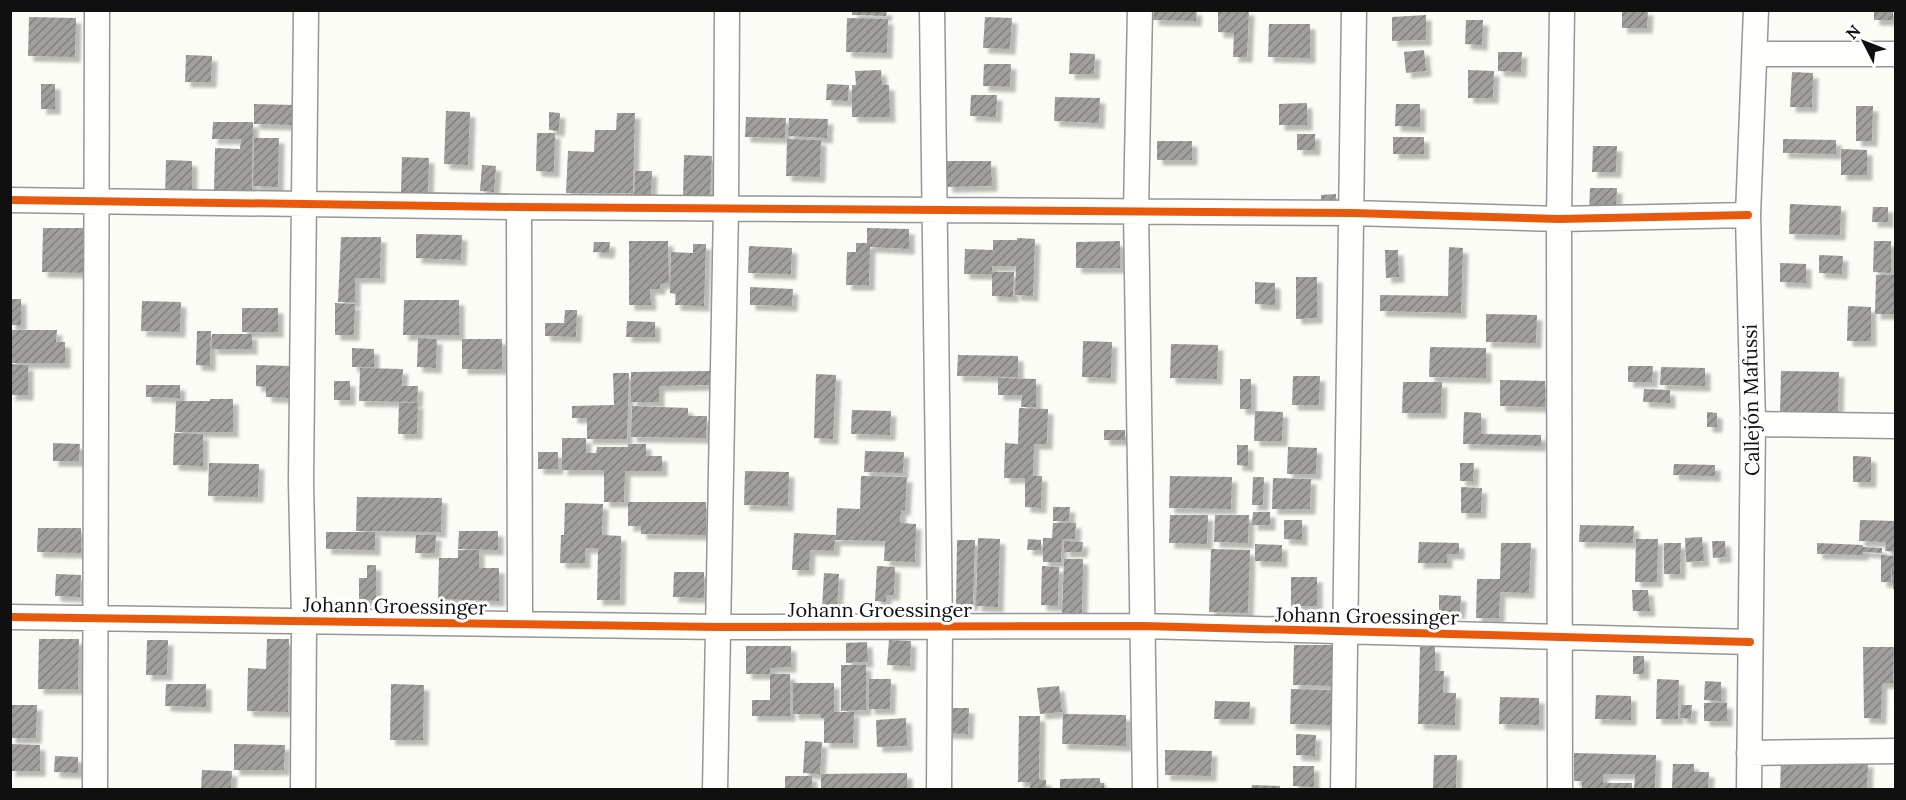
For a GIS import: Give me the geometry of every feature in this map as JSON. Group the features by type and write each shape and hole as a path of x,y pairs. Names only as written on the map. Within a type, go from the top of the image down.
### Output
{"street":[{"path":"95,789 97,10"},
{"path":"303,789 304,621 301,482 306,10"},
{"path":"716,789 727,10"},
{"path":"932,10 940,627 939,789"},
{"path":"1140,10 1136,210 1145,789"},
{"path":"1343,789 1354,10"},
{"path":"1560,789 1559,219 1562,10"},
{"name":"Callejón Mafussi","path":"1749,789 1753,424 1748,215 1756,10"},
{"path":"1756,54 1896,54"},
{"path":"10,200 934,211 1136,210 1559,219 1748,215"},
{"path":"519,207 520,624"},
{"path":"1753,424 1896,426"},
{"name":"Johann Groessinger","path":"10,617 718,627 1143,626 1750,642"},
{"path":"1749,753 1896,751"}],"building":[{"path":"852,10 887,10 886,16 852,15"},
{"path":"1154,10 1197,10 1196,21 1153,20"},
{"path":"1218,10 1249,10 1247,57 1233,57 1234,33 1218,32"},
{"path":"1622,10 1648,10 1647,28 1622,28"},
{"path":"1874,10 1893,10 1893,20 1874,20"},
{"path":"1426,15 1426,40 1392,41 1392,17"},
{"path":"29,17 76,18 75,57 28,56"},
{"path":"985,17 1012,18 1010,49 983,48"},
{"path":"847,18 888,19 887,53 846,52"},
{"path":"1466,20 1483,20 1482,45 1465,44"},
{"path":"1269,24 1310,24 1310,58 1268,57"},
{"path":"1424,50 1426,71 1406,73 1404,52"},
{"path":"1498,52 1522,52 1521,72 1498,71"},
{"path":"1070,53 1095,54 1094,74 1069,74"},
{"path":"186,55 212,56 211,82 185,82"},
{"path":"984,64 1011,64 1010,87 983,86"},
{"path":"881,70 882,85 889,85 890,117 852,117 852,85 856,85 855,71"},
{"path":"1468,70 1494,71 1493,98 1468,98"},
{"path":"1792,72 1813,73 1812,107 1790,107"},
{"path":"41,84 55,84 55,109 41,109"},
{"path":"827,84 849,85 848,101 826,100"},
{"path":"971,95 997,95 996,117 970,116"},
{"path":"1055,97 1100,98 1099,123 1054,121"},
{"path":"1307,103 1307,125 1279,125 1279,104"},
{"path":"254,104 295,105 295,125 254,124"},
{"path":"1396,104 1420,104 1420,127 1395,126"},
{"path":"1856,106 1873,106 1872,141 1856,141"},
{"path":"446,111 470,112 468,165 444,164"},
{"path":"549,112 560,113 559,131 549,130"},
{"path":"617,113 635,113 633,193 566,193 568,151 594,152 595,130 616,130"},
{"path":"746,117 786,118 785,138 745,137"},
{"path":"789,118 828,119 827,138 788,136"},
{"path":"213,122 253,122 252,191 214,190 215,148 240,149 241,139 212,139"},
{"path":"537,133 555,133 554,172 536,171"},
{"path":"1297,134 1315,134 1315,150 1297,150"},
{"path":"1393,137 1424,137 1424,154 1393,154"},
{"path":"254,138 279,138 278,187 253,186"},
{"path":"787,139 821,140 820,177 786,176"},
{"path":"1783,139 1836,140 1836,154 1783,153"},
{"path":"1157,141 1192,141 1192,160 1157,160"},
{"path":"1593,146 1617,146 1616,172 1592,172"},
{"path":"1841,149 1867,150 1867,175 1841,175"},
{"path":"684,155 712,156 710,198 683,197"},
{"path":"402,157 429,158 428,193 401,193"},
{"path":"166,160 192,161 192,198 165,198"},
{"path":"947,161 991,161 992,186 947,187"},
{"path":"482,165 496,166 494,192 480,191"},
{"path":"635,171 652,171 651,197 634,197"},
{"path":"1590,188 1617,188 1616,214 1589,213"},
{"path":"1336,194 1336,207 1321,208 1321,195"},
{"path":"1790,204 1841,206 1840,235 1789,234"},
{"path":"1873,207 1888,207 1888,222 1872,222"},
{"path":"43,228 87,228 86,273 42,272"},
{"path":"867,228 909,229 909,249 870,247 869,285 846,285 847,252 856,252 856,243 867,243"},
{"path":"416,234 462,235 461,260 416,258"},
{"path":"341,237 381,237 380,278 355,278 355,302 338,302"},
{"path":"1017,238 1035,239 1033,296 1015,295 1016,266 992,266 992,272 1014,272 1013,297 992,296 992,274 964,274 965,249 993,250 993,240 1017,240"},
{"path":"629,241 668,241 669,283 660,284 660,289 650,289 651,305 629,305"},
{"path":"1120,241 1120,268 1076,268 1076,242"},
{"path":"1874,241 1891,241 1891,273 1873,272"},
{"path":"594,242 610,242 609,253 593,252"},
{"path":"693,244 706,244 704,306 675,305 676,294 670,293 671,252 693,253"},
{"path":"749,246 792,248 791,274 748,273"},
{"path":"1449,247 1463,248 1461,313 1380,311 1380,295 1448,296"},
{"path":"1385,250 1398,250 1399,277 1386,278"},
{"path":"1819,255 1843,256 1842,274 1819,273"},
{"path":"1780,263 1806,264 1806,283 1780,282"},
{"path":"1876,275 1896,275 1896,314 1875,314"},
{"path":"1296,277 1317,277 1317,318 1296,319"},
{"path":"1255,282 1275,283 1275,305 1255,304"},
{"path":"750,287 793,289 792,306 750,305"},
{"path":"10,299 21,299 21,325 10,325"},
{"path":"404,300 459,300 459,335 403,335"},
{"path":"142,301 181,302 180,332 141,331"},
{"path":"335,303 355,304 354,335 335,335"},
{"path":"1848,306 1871,307 1871,341 1847,341"},
{"path":"242,308 278,308 278,332 242,332"},
{"path":"565,310 577,310 576,337 545,336 545,323 564,323"},
{"path":"1486,314 1537,315 1536,343 1486,342"},
{"path":"627,321 655,322 655,337 626,337"},
{"path":"10,330 57,330 56,342 65,342 65,363 10,363"},
{"path":"197,331 211,331 210,366 196,365"},
{"path":"212,334 252,334 252,349 212,349"},
{"path":"418,338 437,339 436,368 417,367"},
{"path":"462,339 502,339 502,369 462,369"},
{"path":"1083,341 1112,342 1111,378 1082,377"},
{"path":"1171,344 1218,345 1217,379 1170,378"},
{"path":"1430,347 1486,348 1486,378 1429,377"},
{"path":"352,348 374,349 374,367 352,367"},
{"path":"958,355 1018,356 1018,377 957,376"},
{"path":"10,364 28,365 28,395 10,395"},
{"path":"256,365 291,366 290,398 266,397 266,387 256,386"},
{"path":"1628,366 1653,366 1652,382 1628,382"},
{"path":"1661,367 1705,368 1705,386 1660,385"},
{"path":"360,368 403,369 402,386 418,386 417,402 359,401"},
{"path":"711,371 711,385 659,386 659,402 631,402 631,372"},
{"path":"1781,371 1839,372 1838,416 1780,414"},
{"path":"613,373 629,373 627,439 587,439 587,418 572,418 572,406 614,405"},
{"path":"816,374 836,375 833,439 814,438"},
{"path":"1293,376 1320,376 1319,405 1292,405"},
{"path":"998,378 1036,379 1036,407 1021,407 1022,395 998,395"},
{"path":"1240,379 1251,379 1251,409 1240,409"},
{"path":"1500,380 1545,381 1545,407 1500,406"},
{"path":"334,381 350,381 350,400 334,400"},
{"path":"1403,382 1442,382 1441,413 1402,413"},
{"path":"146,385 180,385 180,398 146,397"},
{"path":"1644,389 1670,390 1670,403 1643,402"},
{"path":"210,399 233,399 233,432 175,432 176,401 210,401"},
{"path":"399,403 418,403 417,434 398,434"},
{"path":"632,406 688,408 688,416 707,416 706,438 631,437"},
{"path":"1019,408 1048,409 1047,444 1034,444 1033,476 1042,476 1041,508 1025,507 1025,478 1004,478 1005,443 1018,444"},
{"path":"852,410 891,411 890,435 851,434"},
{"path":"1255,411 1283,412 1282,441 1254,441"},
{"path":"1464,412 1481,413 1481,434 1541,435 1541,446 1463,444"},
{"path":"1707,412 1717,413 1717,427 1707,427"},
{"path":"1104,430 1125,430 1125,440 1104,440"},
{"path":"174,433 203,434 203,466 173,465"},
{"path":"562,438 586,438 586,453 596,453 597,447 628,447 628,444 646,444 646,456 662,456 662,471 625,471 624,502 604,502 604,470 562,470"},
{"path":"53,443 80,444 79,461 53,461"},
{"path":"1237,445 1248,445 1248,466 1237,465"},
{"path":"1288,447 1317,448 1316,474 1287,474"},
{"path":"865,451 904,452 903,473 864,472"},
{"path":"538,452 558,452 558,469 538,469"},
{"path":"1853,456 1871,457 1871,482 1853,482"},
{"path":"209,463 259,464 258,497 208,496"},
{"path":"1460,463 1474,463 1473,481 1460,481"},
{"path":"1674,464 1715,465 1715,476 1673,475"},
{"path":"745,471 789,472 788,506 744,505"},
{"path":"861,476 907,477 905,510 901,510 900,523 916,524 915,562 884,561 885,541 835,540 834,551 810,550 809,570 792,570 794,533 836,535 837,508 860,509"},
{"path":"1170,476 1232,477 1231,509 1169,508"},
{"path":"1253,477 1264,477 1263,505 1252,505"},
{"path":"1273,478 1311,479 1310,509 1272,509"},
{"path":"1461,487 1482,488 1481,513 1461,513"},
{"path":"357,497 442,498 441,532 356,531"},
{"path":"628,502 706,502 706,535 641,534 641,526 628,526"},
{"path":"565,503 603,504 602,535 621,536 620,600 597,600 598,548 585,548 585,563 560,563"},
{"path":"1053,507 1070,507 1069,521 1053,521"},
{"path":"1253,512 1270,512 1270,525 1252,525"},
{"path":"1170,515 1208,515 1207,544 1169,543"},
{"path":"1215,515 1249,515 1248,543 1214,542"},
{"path":"1284,520 1302,520 1302,540 1284,539"},
{"path":"1860,520 1896,521 1896,552 1885,551 1886,542 1859,541"},
{"path":"1053,523 1076,523 1075,539 1062,539 1061,562 1043,562 1043,538 1052,538"},
{"path":"1580,525 1634,526 1633,543 1579,542"},
{"path":"38,528 81,528 81,553 37,552"},
{"path":"459,531 498,531 498,550 458,549"},
{"path":"326,532 375,532 375,550 326,549"},
{"path":"416,535 436,535 435,553 415,553"},
{"path":"1702,537 1704,561 1686,562 1685,538"},
{"path":"978,538 1000,539 998,607 976,606"},
{"path":"1028,539 1041,540 1041,550 1027,550"},
{"path":"1636,539 1658,539 1657,582 1635,582"},
{"path":"957,540 975,540 973,605 956,605"},
{"path":"1064,541 1083,542 1082,552 1064,552"},
{"path":"1712,541 1725,541 1726,557 1713,558"},
{"path":"1419,542 1459,543 1459,554 1447,554 1447,563 1418,563"},
{"path":"1501,543 1531,543 1529,593 1500,592 1499,618 1476,618 1477,579 1500,579"},
{"path":"1664,543 1681,543 1680,574 1664,574"},
{"path":"1817,543 1863,545 1863,547 1882,548 1882,553 1817,554"},
{"path":"1255,544 1282,545 1282,562 1255,561"},
{"path":"1211,549 1250,550 1248,613 1209,612"},
{"path":"458,550 479,550 479,568 499,568 499,601 438,599 439,558 458,558"},
{"path":"1881,555 1896,556 1896,589 1893,589 1891,566 1891,582 1881,582"},
{"path":"1064,559 1083,559 1082,615 1062,615"},
{"path":"367,565 376,565 376,600 359,600 359,578 367,578"},
{"path":"877,566 895,567 894,595 886,595 886,602 875,601"},
{"path":"1042,566 1059,567 1058,606 1041,605"},
{"path":"674,572 704,572 704,598 673,597"},
{"path":"824,573 839,574 837,609 822,609"},
{"path":"56,574 81,575 80,597 55,596"},
{"path":"1291,577 1317,577 1317,606 1291,606"},
{"path":"1632,590 1648,590 1650,611 1633,611"},
{"path":"1439,595 1461,596 1460,613 1439,613"},
{"path":"39,639 79,639 78,689 38,689"},
{"path":"267,639 289,639 288,712 247,711 248,668 266,669"},
{"path":"147,640 168,640 167,675 146,675"},
{"path":"889,640 911,641 910,666 887,665"},
{"path":"867,642 868,662 846,663 846,643"},
{"path":"1294,645 1334,645 1333,686 1293,685"},
{"path":"746,646 791,646 791,667 770,668 770,674 746,674"},
{"path":"1420,647 1435,647 1435,671 1444,671 1443,693 1456,693 1455,725 1418,724"},
{"path":"1863,647 1894,647 1893,683 1882,683 1881,719 1864,718"},
{"path":"1633,656 1644,656 1644,674 1633,674"},
{"path":"841,665 866,665 866,710 841,711"},
{"path":"770,674 790,674 790,716 752,716 752,700 770,700"},
{"path":"869,679 891,679 890,709 869,709"},
{"path":"1657,679 1679,680 1678,719 1656,719"},
{"path":"1705,681 1721,682 1721,701 1704,700"},
{"path":"793,683 834,683 834,712 854,712 853,743 824,743 824,718 821,718 820,714 793,714"},
{"path":"166,684 206,684 206,707 165,706"},
{"path":"391,684 424,685 423,740 390,740"},
{"path":"1059,686 1062,712 1040,714 1037,688"},
{"path":"1291,689 1332,690 1331,725 1290,724"},
{"path":"1596,695 1631,696 1631,720 1595,719"},
{"path":"1500,697 1539,698 1539,725 1499,724"},
{"path":"1215,701 1250,702 1249,719 1214,719"},
{"path":"1704,703 1727,703 1727,721 1704,721"},
{"path":"10,705 37,705 36,738 10,738"},
{"path":"1681,705 1692,705 1691,719 1680,718"},
{"path":"943,708 969,708 968,734 942,733"},
{"path":"1063,714 1126,715 1126,746 1062,744"},
{"path":"1019,716 1040,716 1039,780 1046,780 1046,790 1030,790 1030,782 1018,782"},
{"path":"906,718 907,746 877,747 876,720"},
{"path":"1296,734 1316,735 1315,756 1296,755"},
{"path":"805,741 822,742 820,774 803,773"},
{"path":"10,744 40,745 40,771 10,771"},
{"path":"234,744 285,745 284,770 234,770"},
{"path":"1165,750 1212,751 1211,776 1165,775"},
{"path":"1574,753 1656,755 1655,790 1634,790 1635,774 1603,774 1603,783 1632,783 1632,790 1582,790 1582,781 1574,781"},
{"path":"1434,755 1457,755 1456,788 1433,788"},
{"path":"55,756 78,757 78,773 54,772"},
{"path":"1781,761 1868,762 1867,790 1780,790"},
{"path":"1673,764 1694,764 1694,772 1709,772 1708,789 1672,788"},
{"path":"1293,766 1314,766 1314,787 1293,786"},
{"path":"202,770 232,771 231,790 201,790"},
{"path":"907,773 907,790 821,790 821,774"},
{"path":"785,776 812,776 812,790 785,790"},
{"path":"1100,778 1100,783 1104,783 1104,790 1060,790 1060,779"},
{"path":"1252,785 1280,786 1280,790 1251,790"}],"cycle path":[{"path":"10,200 519,207 1352,213 1559,219 1748,215"},
{"path":"10,617 718,627 1143,626 1750,642"}]}
